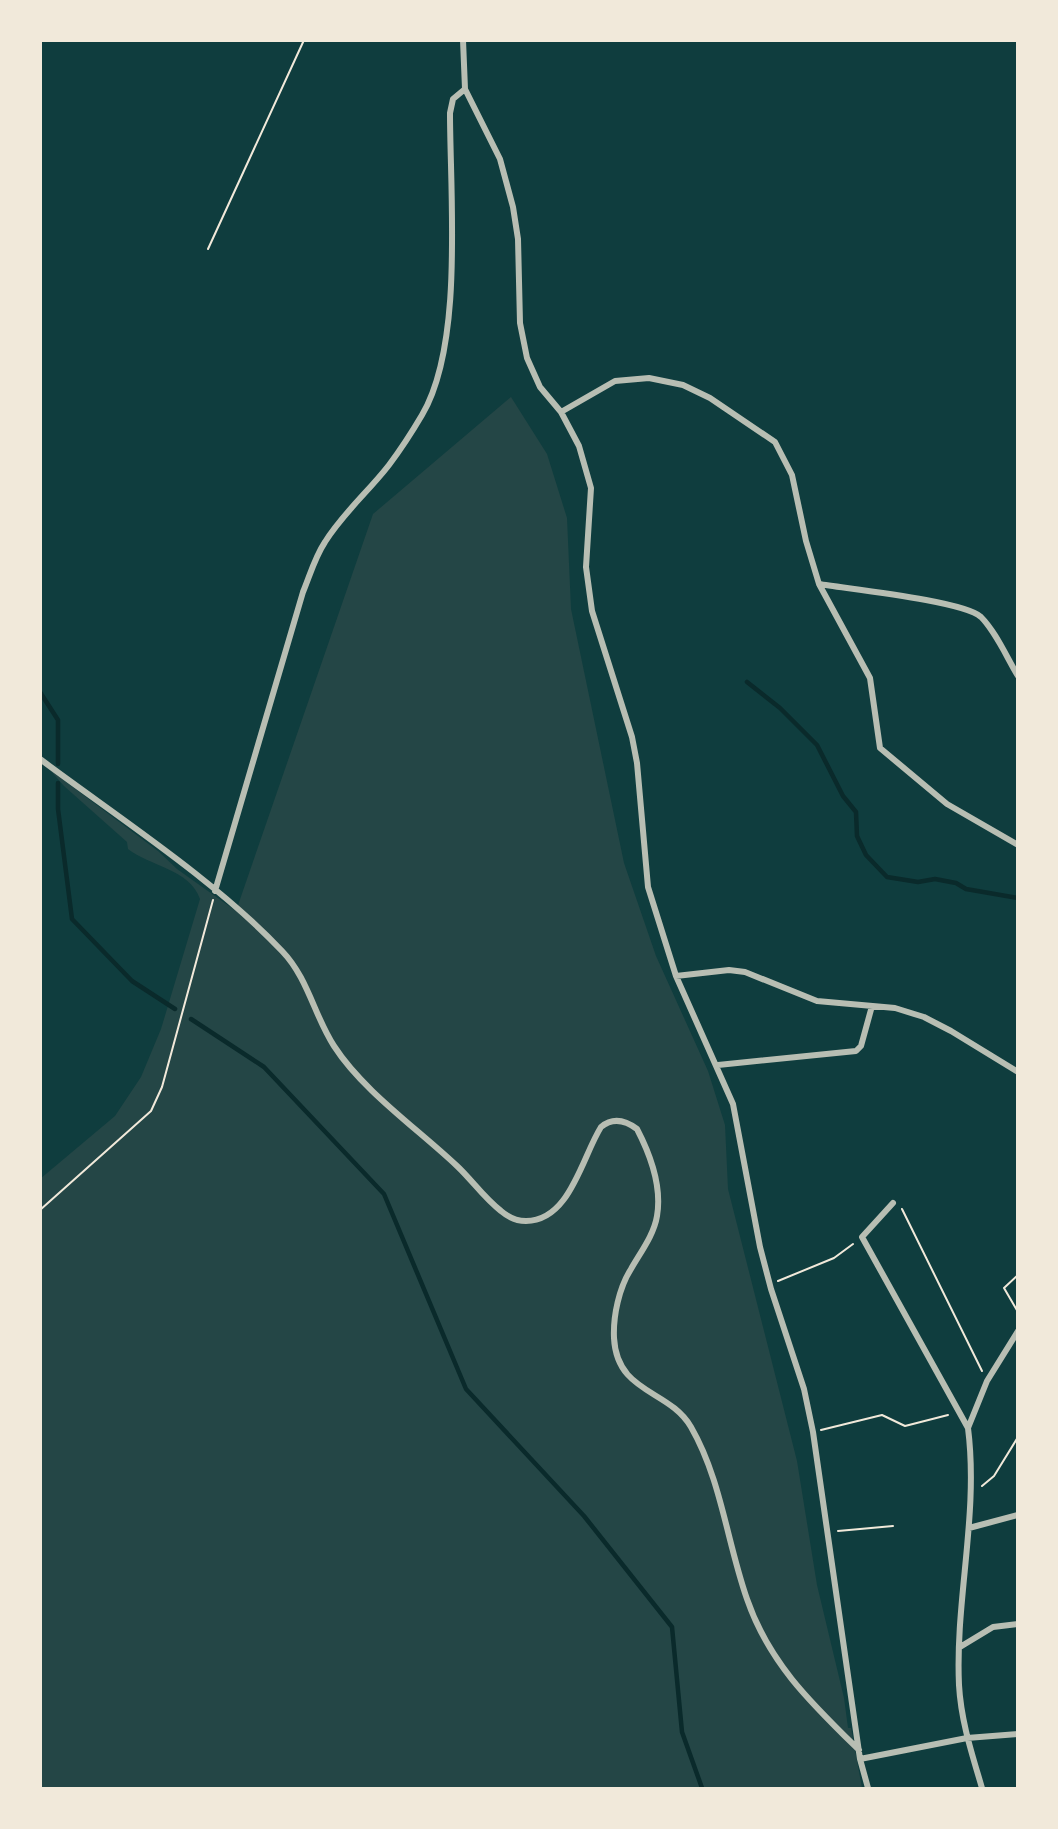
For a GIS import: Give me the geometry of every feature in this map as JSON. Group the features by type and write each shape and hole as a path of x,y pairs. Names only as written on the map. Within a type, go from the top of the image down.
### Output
{"street":[{"path":"463,40 465,89 500,159 509,185 518,239 520,323 527,358 540,387 561,412 579,446 591,488 586,567 592,611 632,737 637,763 648,887 676,976 718,1065 738,1124 769,1283 804,1389 813,1432 860,1759 868,1788"},
{"path":"215,891 303,592 317,555 334,528 389,465 423,413 438,374 448,323 450,113 453,99 465,89"},
{"path":"561,412 615,381 649,378 683,385 710,398 775,442 788,462 806,541 819,584 866,669 873,694 880,748 947,804 1017,845"},
{"path":"819,584 946,604 972,611 986,623 1017,676"},
{"path":"40,759 215,891 252,922 295,966 309,991 325,1030 348,1065 459,1167 489,1201 514,1220 541,1219 554,1211 570,1191 597,1133 604,1124 619,1120 637,1129 653,1169 657,1217 642,1252 629,1271 615,1315 614,1340 620,1360 635,1384 672,1405 690,1426 717,1492 743,1588 759,1627 800,1692 859,1750"},
{"path":"676,976 729,970 745,972 817,1001 894,1008 924,1017 1017,1072"},
{"path":"718,1065 856,1051 861,1046 872,1006"},
{"path":"893,1203 862,1237 968,1428 971,1450 969,1528 959,1684 967,1738 982,1788"},
{"path":"968,1428 987,1381 1017,1332"},
{"path":"969,1528 1017,1515"},
{"path":"960,1647 993,1628 1017,1624"},
{"path":"860,1759 967,1738 1017,1734"}],"path":[{"path":"208,249 304,40"},
{"path":"40,1210 152,1111 162,1087 215,891"},
{"path":"893,1203 900,1204 987,1381"},
{"path":"769,1283 792,1277 825,1263 862,1237"},
{"path":"1017,1275 1004,1288 1017,1312"},
{"path":"813,1432 882,1415 905,1426 959,1412"},
{"path":"994,1476 1017,1437"},
{"path":"826,1532 893,1526"}],"shaded area":[{"path":"511,397 547,454 567,518 571,609 624,863 656,956 708,1071 725,1125 728,1189 797,1461 817,1585 844,1698 848,1728 851,1728 862,1788 41,1788 40,1179 115,1116 141,1077 161,1029 200,899 195,889 178,874 128,849 127,842 64,786 50,770 158,851 177,869 236,911 373,514"}],"waterway":[{"path":"747,682 780,708 817,745 843,796 856,812 857,836 866,855 887,877 918,882 935,879 956,883 966,889 1018,898"},
{"path":"40,692 58,720 58,764"},
{"path":"58,783 58,809 72,919 132,981 175,1009"},
{"path":"191,1019 264,1067 384,1194 466,1389 584,1516 672,1627 682,1732 702,1788"}]}
